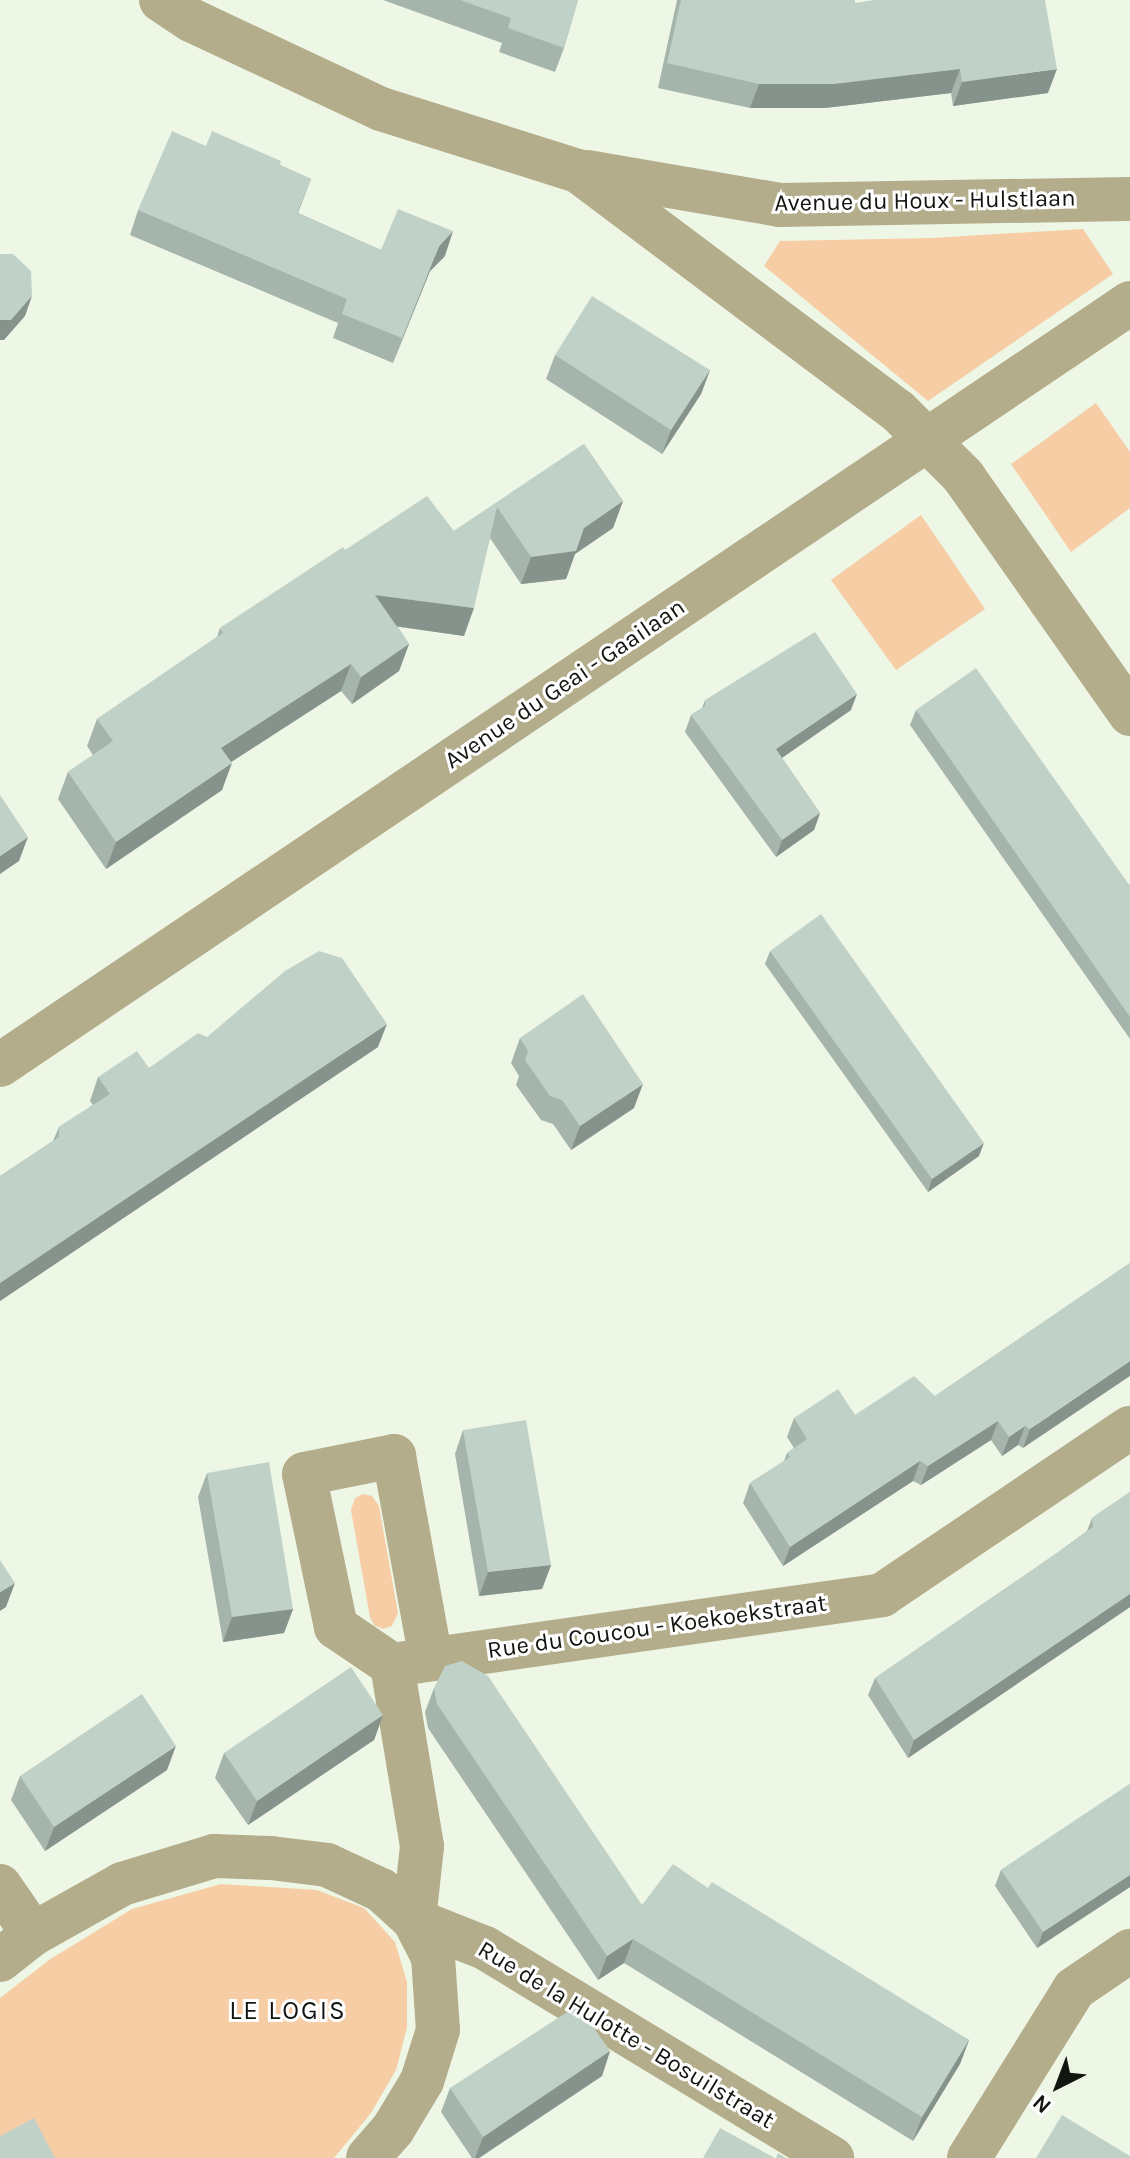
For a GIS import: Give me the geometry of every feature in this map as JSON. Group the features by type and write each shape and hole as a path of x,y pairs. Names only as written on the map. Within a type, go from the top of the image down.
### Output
{"street":[{"name":"Avenue du Houx - Hulstlaan","path":"161,0 191,20 381,109 578,171 780,205 1130,199"},
{"name":"Avenue du Houx - Hulstlaan","path":"578,171 898,411 963,476 1130,714"},
{"name":"Avenue du Geai - Gaailaan","path":"0,1065 1130,303"},
{"name":"Rue du Coucou - Koekoekstraat","path":"414,1920 422,1846 411,1662 882,1595 1130,1428"},
{"path":"0,1886 17,1947 122,1884 214,1856 271,1858 327,1865 381,1890 414,1920 433,1957 438,2030 422,2081 393,2129 368,2158"},
{"name":"Rue de la Hulotte - Bosuilstraat","path":"414,1920 485,1948 832,2158"},
{"path":"969,2158 1074,1989 1130,1951"}],"shaded area":[{"path":"1083,229 1113,274 928,401 764,266 780,241 932,238"},
{"path":"1096,403 1130,452 1130,508 1071,552 1011,464"},
{"path":"921,515 985,609 896,670 831,580"},
{"path":"363,1494 372,1496 379,1506 398,1613 392,1626 383,1629 374,1625 370,1617 351,1510 355,1498"},
{"path":"221,1884 317,1890 364,1908 395,1942 407,1982 407,2027 396,2070 371,2113 334,2158 0,2158 0,1998 49,1960 132,1909"}],"building":[{"path":"460,0 578,0 564,48 508,28 511,18"},
{"path":"681,0 855,0 855,3 874,0 1045,0 1057,69 962,82 960,69 834,84 759,84 667,63"},
{"path":"172,131 206,146 212,131 281,161 280,165 311,179 297,213 381,250 398,209 453,231 439,246 402,338 342,314 347,299 138,210"},
{"path":"0,254 13,254 31,271 32,296 11,320 0,320"},
{"path":"592,296 710,370 671,430 555,355"},
{"path":"584,444 623,501 584,528 576,551 531,557 497,507 474,608 375,595 409,644 361,677 351,664 221,748 232,763 116,842 68,772 113,741 97,719 223,633 220,628 427,496 454,531"},
{"path":"815,632 857,694 776,749 820,813 782,840 691,715 705,706 705,700"},
{"path":"976,668 1130,886 1130,1017 916,710"},
{"path":"0,795 28,837 0,856"},
{"path":"821,914 984,1143 932,1179 770,951"},
{"path":"319,951 342,958 387,1024 0,1283 0,1176 59,1137 59,1127 110,1094 98,1077 137,1051 149,1068 198,1033 207,1037 285,971"},
{"path":"583,994 643,1084 580,1126 562,1100 550,1096 525,1060 528,1051 520,1038"},
{"path":"1130,1263 1130,1361 1030,1429 1025,1426 1009,1437 998,1421 928,1466 920,1461 790,1547 750,1483 790,1457 787,1453 807,1439 794,1418 838,1389 855,1415 914,1376 935,1396"},
{"path":"526,1420 551,1565 488,1572 463,1430"},
{"path":"269,1462 293,1609 232,1617 207,1473"},
{"path":"1130,1492 1130,1594 914,1740 875,1678 1093,1527 1092,1518"},
{"path":"0,1560 15,1583 0,1592"},
{"path":"462,1661 488,1676 642,1905 673,1864 708,1888 712,1882 969,2040 922,2117 633,1939 607,1956 437,1704 434,1688 445,1666"},
{"path":"351,1667 383,1715 257,1801 224,1753"},
{"path":"142,1694 176,1746 54,1827 20,1776"},
{"path":"1130,1784 1130,1875 1043,1932 1001,1870"},
{"path":"578,2005 610,2051 483,2137 450,2088"},
{"path":"1062,2115 1130,2156 1130,2158 1036,2158"},
{"path":"34,2118 55,2158 0,2158 0,2136"},
{"path":"720,2128 775,2158 703,2158"}],"district":[{"name":"LE LOGIS","path":"288,2011"}]}
